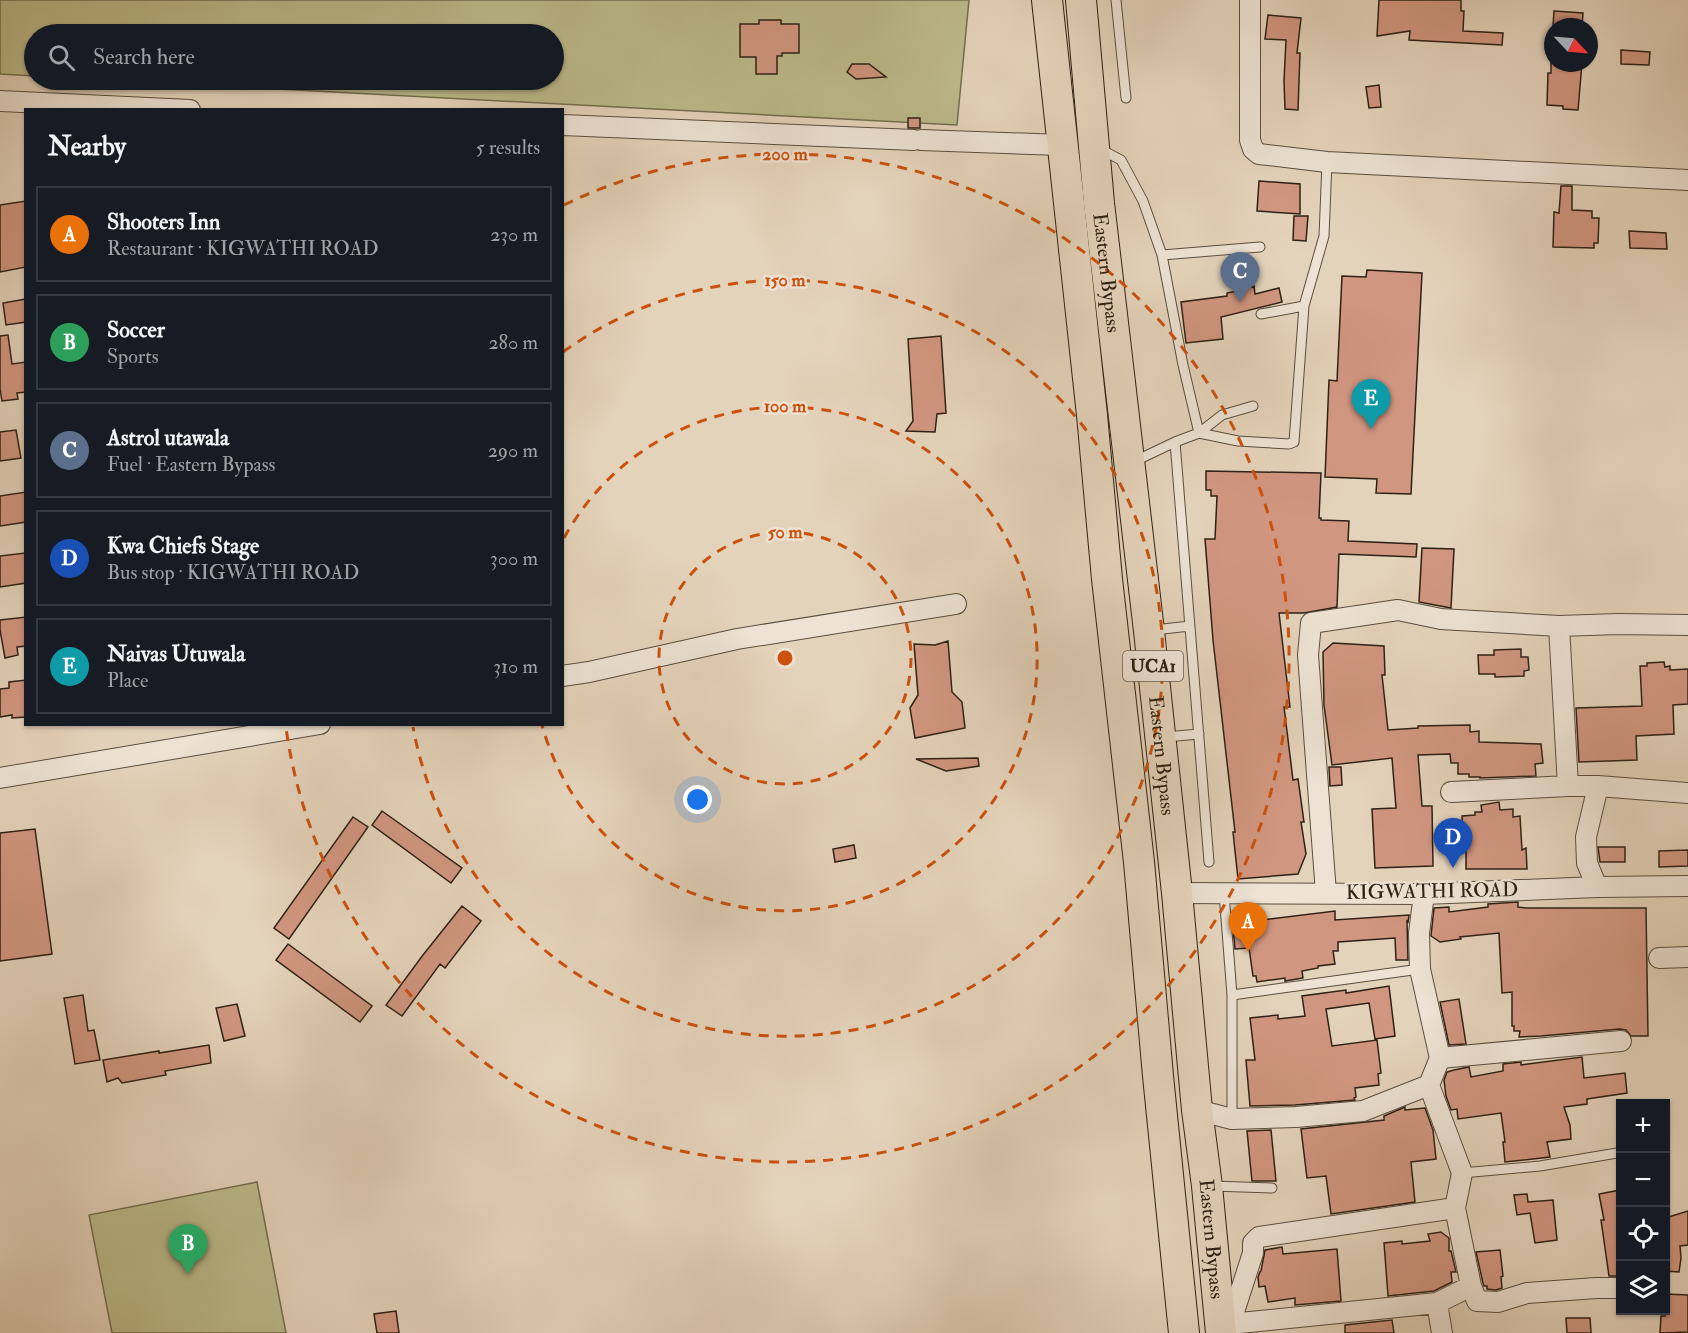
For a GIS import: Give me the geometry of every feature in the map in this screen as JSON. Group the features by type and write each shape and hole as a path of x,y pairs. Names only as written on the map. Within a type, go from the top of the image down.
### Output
{"main road":[{"name":"Eastern Bypass","path":"1047,0 1139,862 1184,1333"},
{"name":"Eastern Bypass","path":"1081,0 1099,203 1149,631 1197,1110 1226,1325"}],"street":[{"path":"1250,0 1250,140 1253,148 1259,154 1328,162 1688,180"},
{"path":"0,101 148,108"},
{"path":"564,125 1062,145"},
{"path":"564,676 737,639 956,604"},
{"path":"1326,893 1308,655 1311,623 1398,610 1440,619 1559,626 1688,625"},
{"path":"1559,626 1568,786"},
{"path":"0,778 308,726"},
{"path":"1597,887 1587,863 1586,837 1598,786"},
{"path":"1451,792 1598,786 1688,793"},
{"name":"KIGWATHI ROAD","path":"1177,893 1424,894 1688,886"},
{"path":"1424,894 1419,933 1420,969 1440,1058 1429,1085 1462,1173 1455,1208 1471,1286 1477,1301 1498,1302 1527,1293 1616,1288"},
{"path":"1659,957 1688,957"},
{"path":"1440,1058 1621,1041"},
{"path":"1197,1110 1232,1119 1296,1117 1363,1111 1429,1085"},
{"path":"1455,1208 1260,1237 1253,1243 1253,1253 1226,1325 1437,1303 1471,1286"},
{"path":"1437,1303 1442,1333"}],"lane":[{"path":"1116,0 1126,98"},
{"path":"1095,147 1121,160 1143,201 1162,255 1183,365 1199,433"},
{"path":"1199,433 1238,441 1289,444 1294,442 1304,306 1324,236 1328,162"},
{"path":"1162,255 1260,247"},
{"path":"1262,314 1304,306"},
{"path":"1130,464 1199,433 1222,415 1253,406"},
{"path":"1175,442 1209,862"},
{"path":"1149,631 1190,626"},
{"path":"1160,737 1199,734"},
{"path":"1224,893 1232,995 1232,1119"},
{"path":"1232,995 1420,969"},
{"path":"1462,1173 1540,1166 1616,1153"},
{"path":"1206,1186 1272,1188"}],"shaded area":[{"path":"0,0 969,0 957,125 294,90 564,90 564,24 24,24 24,75 0,74"},
{"path":"257,1182 286,1333 112,1333 89,1215"}],"building":[{"path":"1379,0 1461,0 1461,11 1464,11 1463,31 1503,33 1502,45 1409,40 1410,31 1377,36"},
{"path":"1554,11 1583,13 1583,18 1554,18"},
{"path":"1268,15 1301,18 1297,53 1300,53 1298,110 1285,109 1286,40 1265,39"},
{"path":"759,20 781,20 781,24 799,24 799,53 782,53 782,56 777,56 777,74 756,74 756,57 740,57 740,24 759,24"},
{"path":"1621,50 1650,52 1649,65 1621,64"},
{"path":"852,64 869,64 886,77 856,79 847,72"},
{"path":"1581,72 1578,110 1547,105 1548,73"},
{"path":"1379,85 1381,107 1369,108 1366,87"},
{"path":"908,118 920,118 920,128 908,128"},
{"path":"1259,181 1300,184 1300,214 1257,211"},
{"path":"1561,186 1572,186 1572,210 1592,211 1592,218 1599,218 1598,243 1594,243 1594,248 1553,247 1554,212 1559,213"},
{"path":"24,201 24,267 0,272 0,205"},
{"path":"1294,216 1308,216 1306,241 1293,240"},
{"path":"1629,231 1666,233 1667,249 1630,248"},
{"path":"1248,266 1255,294 1279,288 1282,302 1221,317 1223,339 1186,343 1181,302 1227,296 1227,293 1237,291 1233,269"},
{"path":"1367,270 1422,273 1411,494 1376,493 1377,479 1325,477 1329,380 1337,381 1342,276 1366,277"},
{"path":"24,299 24,322 6,325 3,303"},
{"path":"8,335 12,364 24,362 24,392 17,393 18,399 2,401 0,336"},
{"path":"941,336 946,413 937,414 935,432 906,431 913,421 908,339"},
{"path":"16,430 21,458 0,461 0,432"},
{"path":"1206,471 1321,473 1319,518 1349,521 1348,541 1417,544 1416,557 1339,554 1337,607 1304,613 1279,613 1290,707 1284,707 1293,780 1298,779 1304,822 1301,822 1306,854 1298,874 1238,879 1205,539 1215,539 1217,496 1211,496 1211,490 1206,490"},
{"path":"24,492 24,522 0,526 0,496"},
{"path":"1422,548 1454,549 1451,608 1419,602"},
{"path":"24,553 24,583 0,587 0,556"},
{"path":"24,617 24,646 17,647 18,655 5,658 0,620"},
{"path":"948,641 952,692 962,702 965,728 915,738 910,708 918,695 914,644 935,645"},
{"path":"1333,643 1384,646 1385,675 1382,675 1388,730 1418,728 1418,726 1470,725 1470,732 1479,731 1479,742 1541,744 1543,763 1535,764 1536,776 1469,777 1469,774 1458,774 1458,763 1451,763 1450,754 1418,755 1422,806 1432,806 1433,866 1375,868 1372,809 1396,808 1392,758 1332,765 1324,705 1323,652"},
{"path":"1521,649 1521,657 1528,657 1529,670 1524,671 1524,676 1495,677 1495,674 1479,674 1478,655 1494,655 1494,650"},
{"path":"1664,662 1665,667 1670,666 1670,670 1688,669 1688,704 1673,705 1674,734 1636,736 1637,760 1579,762 1576,708 1642,706 1640,666 1647,666 1647,663"},
{"path":"24,680 24,717 12,718 12,715 0,717 0,689 9,688 9,682"},
{"path":"978,758 979,766 946,771 916,759"},
{"path":"1329,767 1341,767 1342,785 1330,786"},
{"path":"1499,802 1500,810 1513,809 1513,817 1520,816 1522,850 1526,848 1527,869 1466,869 1462,816 1475,815 1475,812 1482,812 1481,805"},
{"path":"382,811 462,868 451,883 372,825"},
{"path":"353,817 368,827 289,939 274,928"},
{"path":"35,829 52,954 0,961 0,833"},
{"path":"854,845 856,858 835,862 833,849"},
{"path":"1598,847 1625,847 1625,862 1600,862"},
{"path":"1688,850 1688,866 1659,867 1659,851"},
{"path":"1518,902 1518,907 1527,908 1646,908 1648,1036 1631,1036 1626,1030 1620,1029 1519,1037 1520,1031 1514,1031 1514,1026 1512,1026 1512,992 1502,993 1499,933 1460,937 1461,939 1440,942 1431,936 1434,908 1449,907 1449,912 1488,907 1488,904"},
{"path":"462,906 481,921 445,968 440,964 402,1016 386,1005"},
{"path":"1335,911 1335,920 1409,915 1407,921 1408,960 1396,960 1395,938 1338,942 1338,951 1333,951 1335,964 1302,971 1303,978 1257,982 1256,976 1253,976 1249,948 1235,949 1232,914 1244,913 1245,922"},
{"path":"288,944 372,1006 360,1022 276,960"},
{"path":"1389,986 1395,1036 1375,1039 1369,1003 1326,1009 1332,1046 1377,1040 1381,1073 1378,1074 1379,1085 1355,1088 1355,1100 1250,1106 1246,1060 1255,1060 1250,1018 1278,1015 1278,1019 1305,1016 1302,996 1346,990 1346,993"},
{"path":"83,995 88,1031 94,1030 100,1060 75,1064 64,998"},
{"path":"1459,999 1466,1044 1449,1045 1440,1002"},
{"path":"237,1004 245,1036 224,1041 216,1008"},
{"path":"209,1045 211,1063 165,1071 166,1075 122,1083 118,1078 107,1082 103,1060"},
{"path":"1582,1057 1584,1078 1625,1073 1627,1093 1587,1099 1587,1104 1564,1107 1570,1125 1571,1139 1547,1142 1550,1157 1505,1162 1501,1113 1458,1119 1457,1109 1451,1110 1446,1096 1444,1080 1447,1072 1469,1067 1471,1077 1503,1071 1503,1064 1521,1062 1521,1065"},
{"path":"1405,1107 1405,1110 1425,1108 1433,1130 1436,1159 1411,1162 1415,1202 1331,1214 1326,1176 1307,1178 1301,1129 1384,1120 1384,1116"},
{"path":"1271,1130 1276,1181 1252,1181 1247,1131"},
{"path":"1616,1191 1616,1276 1609,1276 1601,1220 1604,1220 1599,1194"},
{"path":"1527,1194 1528,1202 1553,1200 1557,1240 1535,1243 1530,1213 1517,1215 1514,1195"},
{"path":"1688,1211 1688,1245 1680,1246 1679,1272 1670,1271 1670,1216"},
{"path":"1441,1232 1449,1238 1449,1251 1451,1251 1456,1272 1451,1272 1452,1282 1434,1291 1388,1296 1384,1243 1430,1241 1428,1234"},
{"path":"1282,1247 1283,1254 1337,1249 1341,1301 1295,1305 1295,1298 1268,1302 1265,1286 1259,1287 1258,1277 1265,1250"},
{"path":"1500,1250 1502,1288 1487,1289 1483,1283 1476,1252"},
{"path":"1670,1294 1688,1295 1688,1332 1660,1333 1661,1316 1670,1315"},
{"path":"396,1311 399,1333 377,1333 374,1314"},
{"path":"1566,1318 1590,1318 1591,1333 1567,1333"},
{"path":"1392,1320 1394,1333 1345,1333 1345,1325"}],"place":[{"name":"Astrol utawala","path":"1240,302"},
{"name":"Naivas Utuwala","path":"1371,429"},
{"name":"Kwa Chiefs Stage","path":"1453,868"},
{"name":"Shooters Inn","path":"1248,952"},
{"name":"Soccer","path":"188,1274"}]}
